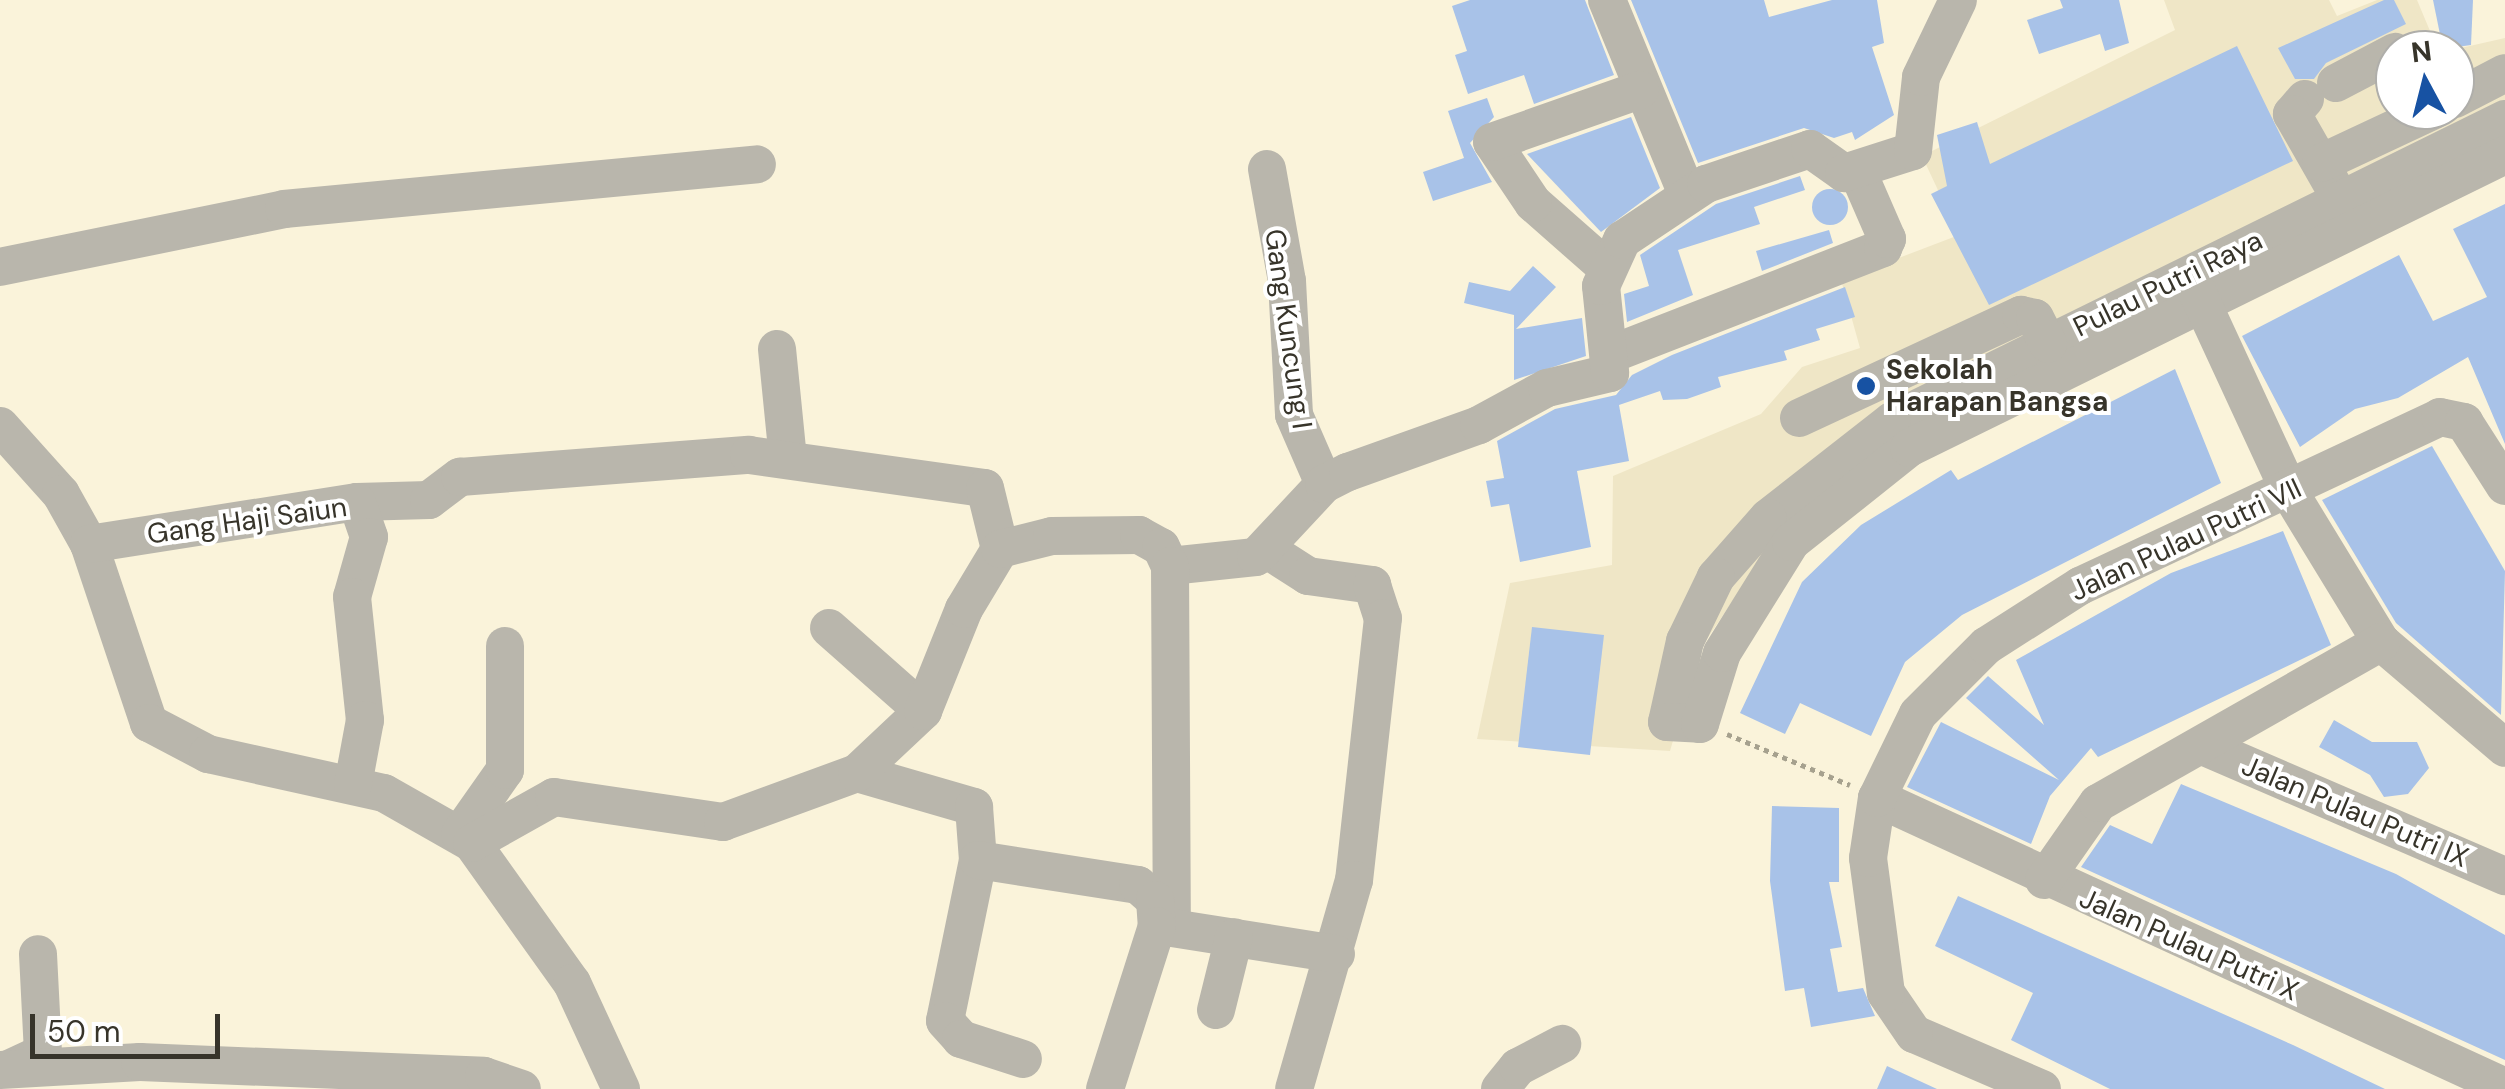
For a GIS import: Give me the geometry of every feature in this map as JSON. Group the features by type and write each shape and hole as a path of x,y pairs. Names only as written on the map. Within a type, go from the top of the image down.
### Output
{"street":[{"path":"1607,0 1640,90 1656,102 1687,194"},
{"path":"1170,566 1242,562 1266,550 1324,484 1547,388 1610,373 1614,353 1602,306 1607,268 1646,217 1687,194 1810,149 1844,172 1916,147 1921,77 1958,0"},
{"path":"2340,198 2292,114 2321,91 2375,63"},
{"path":"2475,89 2505,73"},
{"path":"1607,268 1533,203 1492,142 1640,90"},
{"name":"Pulau Putri Raya","path":"1700,724 1666,717 1685,641 1716,576 1779,530 1909,448 2197,291 2340,198 2505,119"},
{"path":"2321,162 2391,130"},
{"name":"Pulau Putri Raya","path":"1779,530 1892,421 2048,344 2197,291 2505,156"},
{"path":"0,267 284,208 757,164"},
{"name":"Gang Kuncung I","path":"1268,168 1287,281 1294,415 1324,484"},
{"path":"1614,353 1883,248 1888,239 1857,170"},
{"path":"2197,291 2290,493 2381,642 2505,748"},
{"path":"1800,418 2021,315 2035,318 2048,344"},
{"path":"778,349 788,460"},
{"name":"Jalan Pulau Putri VII","path":"2042,1089 1914,1034 1896,1016 1868,858 1876,798 1918,714 1986,646 2080,586 2290,493 2440,417 2464,422 2505,486"},
{"path":"0,426 61,494 89,544 149,723 208,754 353,785 466,839 572,983 620,1089"},
{"path":"357,502 428,500 460,477 714,454 788,460 985,488 1000,549"},
{"name":"Gang Haji Saiun","path":"89,544 357,502 369,538 352,596 365,720 353,785"},
{"path":"466,839 554,796 722,822 856,772 923,711 964,608 1000,549 1052,536 1139,536 1161,547 1170,566 1164,927 1105,1089"},
{"path":"1266,550 1308,576 1372,586 1381,598 1367,810 1336,954 1294,1089"},
{"path":"828,628 923,711"},
{"name":"Jalan Pulau Putri IX","path":"2044,880 2098,803 2147,769 2205,747 2381,642"},
{"path":"466,839 505,770 505,646"},
{"name":"Jalan Pulau Putri IX","path":"2205,747 2505,876"},
{"path":"856,772 974,807 978,860 946,1022 961,1038 1023,1059"},
{"name":"Jalan Pulau Putri X","path":"1876,798 2044,880 2505,1087"},
{"path":"978,860 1138,886 1155,900 1164,927"},
{"path":"1164,927 1336,954"},
{"path":"1216,1010 1234,937"},
{"path":"38,954 65,1067"},
{"path":"1500,1089 1518,1066 1562,1044"},
{"path":"4,1070 65,1067 484,1076 522,1089"}],"path":[{"path":"1700,724 1876,798"}],"shaded area":[{"name":"Sekolah Harapan Bangsa","path":"2164,0 2329,0 2337,16 2377,0 2417,0 2430,30 2375,30 2375,130 2444,130 2335,184 1770,545 1699,651 1670,751 1477,739 1510,583 1612,565 1613,476 1761,414 1802,367 1860,348 1841,280 1959,235 1922,156 2175,30"},
{"name":"Sekolah Harapan Bangsa","path":"2505,38 2505,100 2475,115 2475,45"}],"building":[{"path":"1470,0 1585,0 1614,75 1534,104 1524,75 1468,94 1455,55 1467,51 1452,6"},
{"path":"1631,0 1764,0 1769,17 1832,0 1877,0 1884,43 1872,47 1894,115 1855,140 1852,132 1834,138 1804,128 1698,163"},
{"path":"2060,0 2119,0 2129,43 2105,51 2100,34 2039,54 2027,20 2063,8"},
{"path":"2384,0 2394,0 2406,24 2394,30 2375,30 2375,39 2326,63 2314,79 2295,79 2278,48"},
{"path":"2433,0 2473,0 2472,30 2439,30"},
{"path":"2237,46 2293,161 1989,305 1931,194 1947,186 1937,135 1977,122 1990,164"},
{"path":"1487,98 1494,117 1470,143 1492,182 1433,201 1423,172 1464,158 1448,111"},
{"path":"1631,117 1660,188 1601,232 1527,154"},
{"path":"1800,176 1805,190 1754,207 1760,224 1678,250 1693,295 1627,322 1624,294 1649,286 1640,255 1716,204"},
{"path":"1830,189 1843,194 1848,207 1843,220 1830,225 1817,220 1812,207 1817,194"},
{"path":"2505,204 2505,444 2468,357 2398,398 2355,409 2300,447 2242,336 2399,255 2433,321 2487,297 2453,229"},
{"path":"1829,230 1833,243 1762,271 1756,251"},
{"path":"1533,266 1556,287 1516,329 1582,318 1586,356 1514,380 1514,315 1464,303 1469,282 1510,291"},
{"path":"1845,287 1855,317 1816,329 1820,340 1784,351 1787,360 1718,377 1721,387 1687,399 1663,400 1660,391 1619,405 1629,461 1577,471 1591,547 1520,562 1509,504 1491,507 1486,481 1504,478 1497,441 1555,409 1616,395 1632,375 1672,355"},
{"path":"2175,369 2221,483 1962,615 1905,662 1871,736 1800,703 1785,734 1740,713 1802,582 1861,525 1951,470 1958,480"},
{"path":"2432,446 2505,571 2501,715 2396,623 2322,500"},
{"path":"2283,531 2331,645 2098,757 2091,748 2050,796 2031,844 1907,787 1941,722 2059,780 1966,698 1988,676 2044,725 2016,660 2171,573"},
{"path":"1532,627 1604,635 1590,755 1518,747"},
{"path":"2334,720 2372,742 2417,742 2429,768 2408,794 2384,797 2370,775 2319,747"},
{"path":"2181,784 2396,874 2505,935 2505,1060 2081,867 2110,825 2152,844"},
{"path":"1772,806 1839,808 1839,882 1829,882 1842,947 1830,949 1838,992 1863,988 1875,1016 1811,1027 1804,988 1785,991 1770,881"},
{"path":"1958,896 2385,1089 2110,1089 2011,1040 2033,993 1935,946"},
{"path":"1887,1066 1937,1089 1877,1089"}],"place":[{"name":"Sekolah Harapan Bangsa","path":"1866,386"}]}
